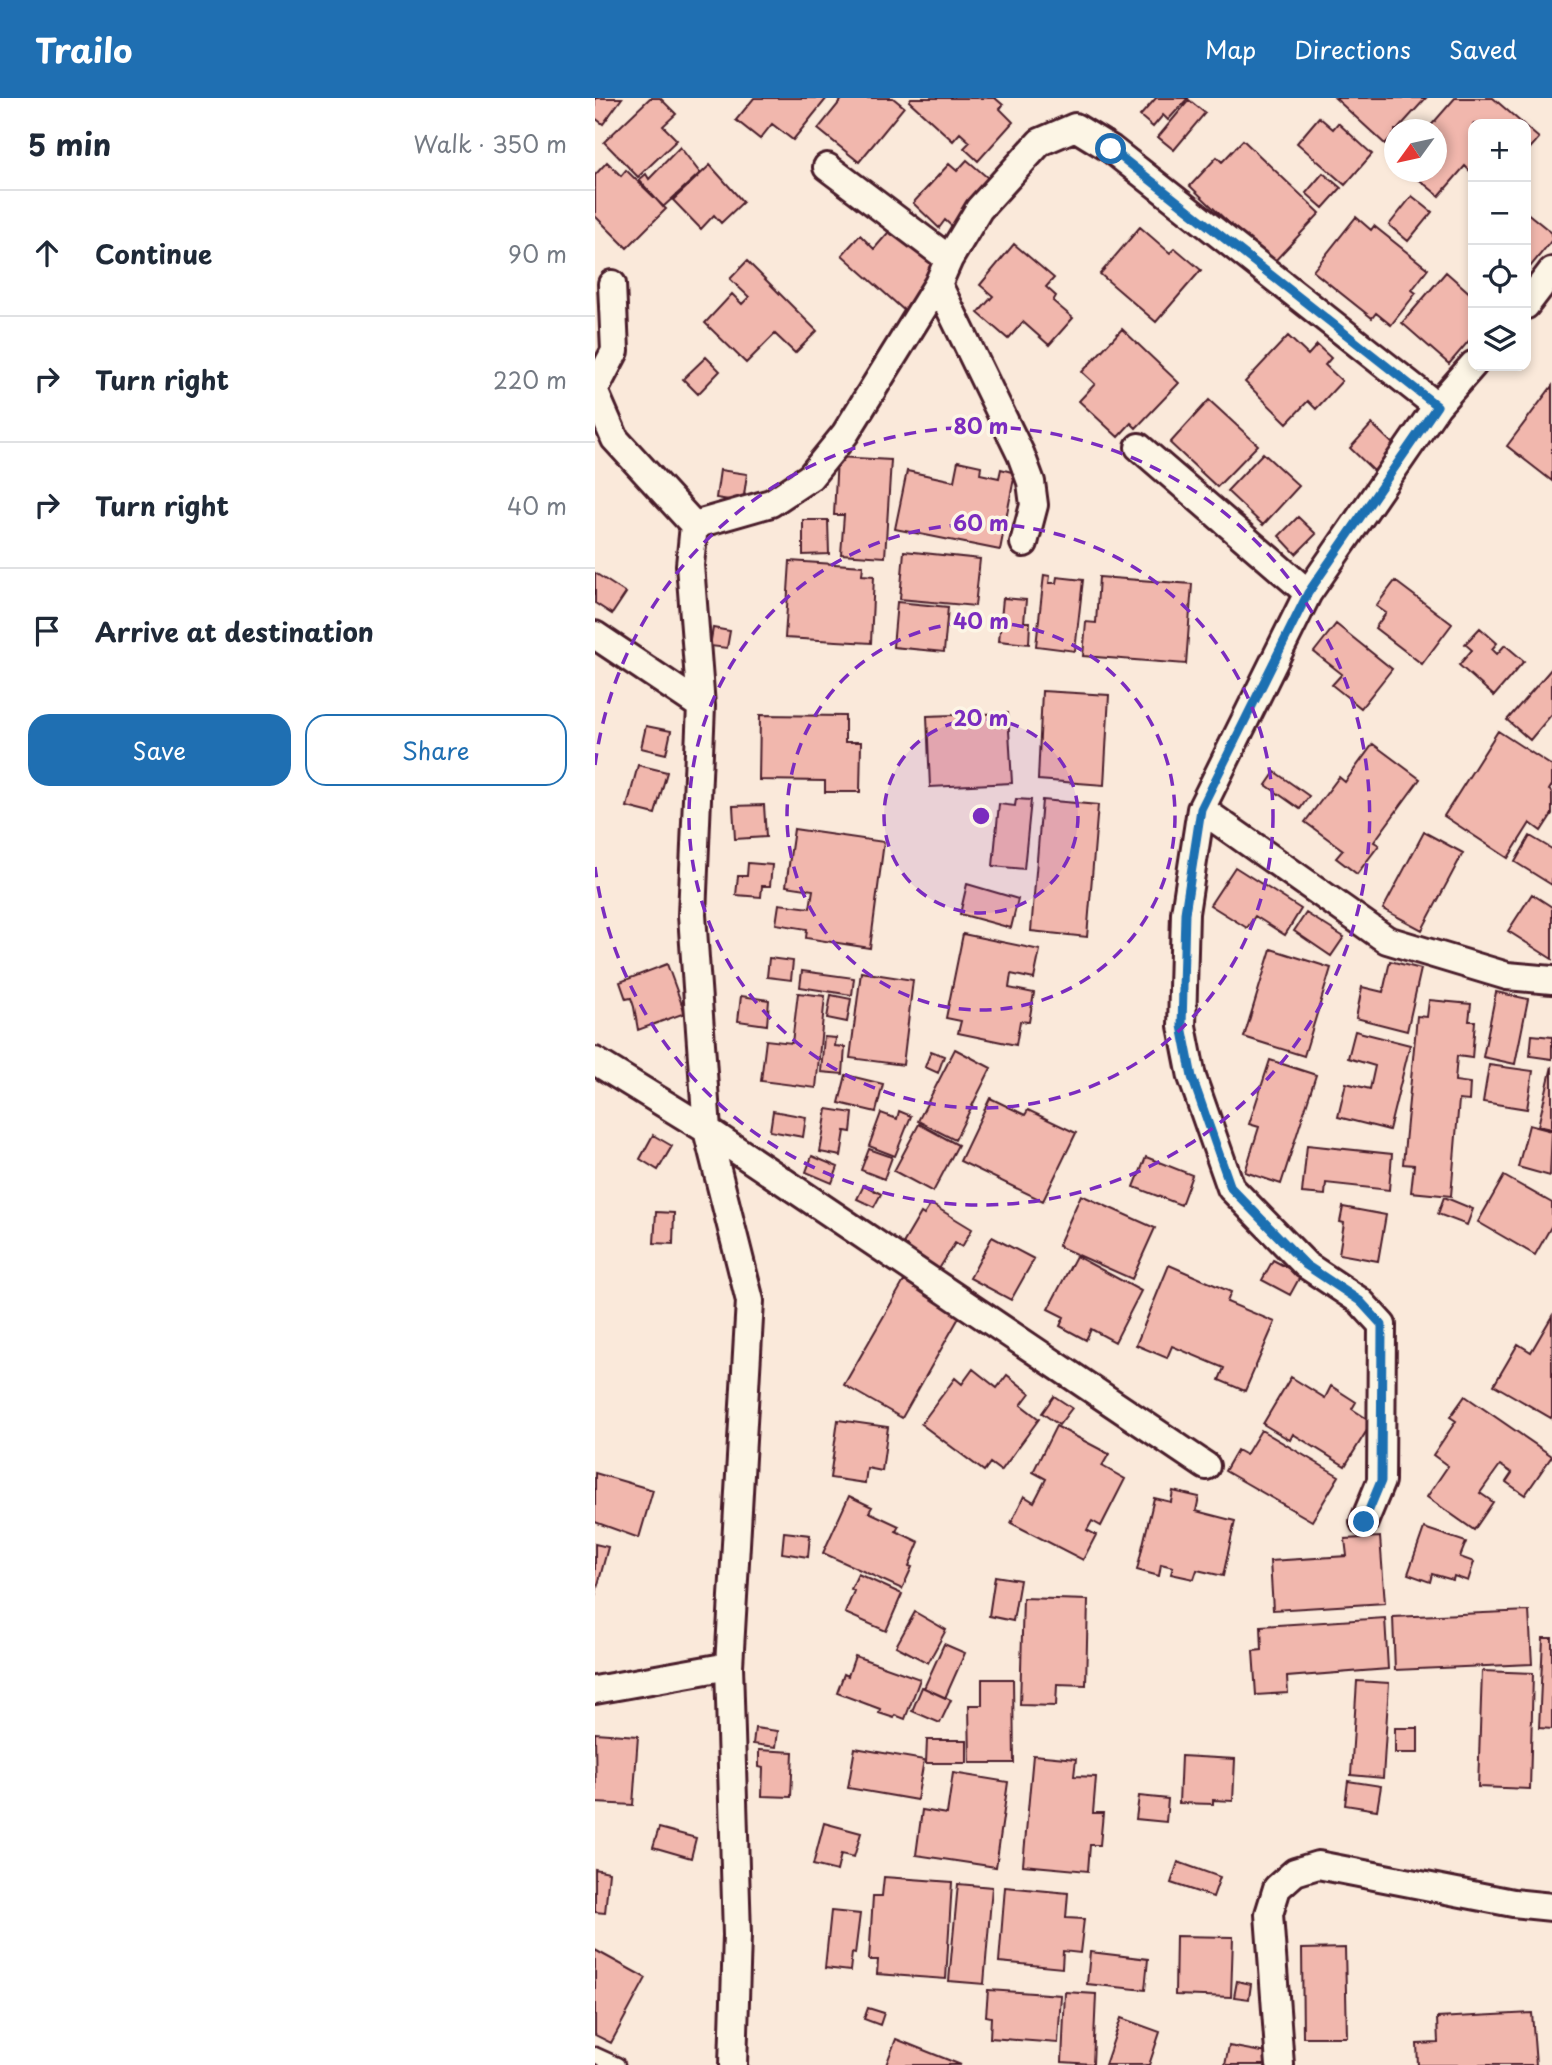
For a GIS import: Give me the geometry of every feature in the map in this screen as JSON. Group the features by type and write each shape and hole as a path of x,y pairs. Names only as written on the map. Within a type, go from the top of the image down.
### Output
{"street":[{"path":"694,525 771,503 810,477 845,434 938,284 949,259 979,209 1040,142 1075,127 1111,149 1437,406"},
{"path":"827,167 949,259"},
{"path":"1531,298 1552,271"},
{"path":"612,284 615,351 595,391 615,439 694,525 690,565 701,706 692,915 707,1130 750,1301 729,1666 737,1936 733,2065"},
{"path":"938,284 1021,455 1031,482 1034,505 1024,543"},
{"path":"1364,1522 1381,1481 1382,1325 1360,1301 1306,1265 1231,1188 1192,1077 1182,1026 1185,913 1201,809 1308,593 1437,406 1468,371"},
{"path":"1139,447 1308,593"},
{"path":"595,635 701,706"},
{"path":"1201,809 1387,940 1507,976 1552,980"},
{"path":"595,1061 707,1130 1206,1466"},
{"path":"595,1690 729,1666"},
{"path":"1279,2065 1269,1914 1277,1888 1295,1872 1318,1865 1513,1903 1552,1907"}],"lane":[{"path":"595,2055 617,2065"}],"building":[{"path":"595,98 622,98 603,124 595,118"},
{"path":"650,98 660,98 676,114 663,126 677,140 638,177 604,142"},
{"path":"754,98 827,98 793,140 772,124 760,139 736,120"},
{"path":"843,98 893,98 904,107 859,162 818,129"},
{"path":"911,98 995,98 1003,105 1000,109 1013,122 978,161 964,148 970,142 960,133 953,141 909,101"},
{"path":"1156,98 1188,98 1168,120 1163,115 1153,127 1140,116"},
{"path":"1335,98 1426,98 1407,119 1384,119 1384,143"},
{"path":"1455,98 1493,98 1517,119 1468,119 1468,169 1465,166 1439,196 1422,182 1447,182 1447,119 1437,119"},
{"path":"1189,100 1205,113 1174,150 1158,137"},
{"path":"1319,117 1333,129 1338,123 1372,154 1345,185 1297,143"},
{"path":"1531,131 1539,138 1531,147"},
{"path":"1243,140 1320,213 1272,264 1190,186 1217,157 1222,162"},
{"path":"680,147 700,173 663,207 639,180 646,174 649,179"},
{"path":"967,160 988,178 978,189 987,197 957,231 945,220 939,228 913,203 949,164 957,171"},
{"path":"607,162 621,176 626,170 666,209 627,248 595,216 595,175"},
{"path":"710,165 743,202 721,223 714,215 701,229 673,200"},
{"path":"1323,173 1341,188 1323,208 1306,193"},
{"path":"1412,196 1432,212 1408,241 1389,225"},
{"path":"1531,216 1552,233 1552,240 1531,266"},
{"path":"1356,217 1371,230 1374,226 1428,269 1412,290 1416,293 1391,325 1376,313 1372,318 1313,271"},
{"path":"893,227 938,268 919,289 923,293 906,312 842,255 860,235 874,249"},
{"path":"1140,227 1170,253 1175,248 1201,270 1156,322 1100,274"},
{"path":"1014,244 1054,278 1046,287 1056,296 1053,301 1073,318 1049,345 1023,322 1008,339 978,313 993,296 980,285"},
{"path":"747,261 817,331 795,353 775,334 746,363 705,323 732,294 742,304 749,297 730,279"},
{"path":"1446,272 1468,292 1468,342 1449,364 1402,323"},
{"path":"1122,329 1179,383 1136,428 1131,423 1118,437 1079,401 1095,384 1082,372"},
{"path":"1288,336 1308,355 1317,345 1331,358 1325,365 1342,381 1316,409 1308,401 1287,423 1245,382"},
{"path":"706,357 720,371 698,394 683,379"},
{"path":"1552,386 1552,481 1507,446"},
{"path":"1209,400 1258,445 1217,487 1170,443"},
{"path":"1372,424 1396,447 1374,471 1350,448"},
{"path":"1263,453 1299,486 1263,525 1227,491"},
{"path":"837,457 891,460 885,557 841,554 844,515 834,515"},
{"path":"958,461 981,466 980,474 999,478 1001,469 1015,473 1000,550 895,529 907,471 954,481"},
{"path":"720,470 747,474 743,502 716,498"},
{"path":"1298,517 1316,534 1296,554 1279,536"},
{"path":"803,520 828,520 829,554 803,555"},
{"path":"904,551 980,559 975,606 900,599"},
{"path":"790,561 863,566 862,575 874,576 871,643 785,638"},
{"path":"595,573 626,593 612,614 595,603"},
{"path":"1044,575 1050,576 1049,583 1056,583 1057,577 1083,580 1075,651 1036,646"},
{"path":"1099,577 1192,584 1186,664 1083,656 1086,622 1096,623"},
{"path":"1395,581 1452,624 1422,664 1375,628 1386,613 1376,606"},
{"path":"1003,598 1026,600 1024,622 1030,622 1029,644 999,641"},
{"path":"897,602 948,607 944,652 893,647"},
{"path":"1336,624 1392,669 1361,708 1332,685 1342,674 1314,652"},
{"path":"713,628 730,631 727,648 710,646"},
{"path":"1480,628 1497,643 1492,649 1497,654 1505,645 1524,661 1494,696 1459,665 1472,650 1465,644"},
{"path":"1552,668 1552,714 1530,740 1507,720"},
{"path":"1042,691 1109,695 1104,785 1038,780"},
{"path":"1008,713 1012,783 930,787 927,716"},
{"path":"760,715 845,716 845,742 861,742 860,792 825,792 825,781 759,780"},
{"path":"646,726 671,731 666,754 641,748"},
{"path":"1498,731 1552,766 1552,785 1549,790 1552,792 1552,814 1541,831 1530,823 1508,858 1444,816"},
{"path":"1373,744 1420,779 1374,842 1379,845 1357,874 1336,858 1343,850 1305,822 1339,777 1345,782"},
{"path":"638,765 667,772 655,814 627,807"},
{"path":"1275,772 1309,796 1300,809 1266,785"},
{"path":"1016,799 1031,800 1024,869 993,866 999,804 1015,806"},
{"path":"1042,800 1098,805 1087,937 1031,931"},
{"path":"764,805 766,837 735,839 733,806"},
{"path":"794,829 884,842 870,948 806,938 807,929 776,924 779,904 810,908 813,890 786,886"},
{"path":"1424,832 1463,853 1422,930 1383,909"},
{"path":"1530,836 1552,849 1552,885 1515,862"},
{"path":"748,863 772,865 770,886 762,886 761,897 736,895 738,876 747,876"},
{"path":"1235,867 1301,909 1285,935 1255,916 1247,928 1210,905"},
{"path":"967,884 1018,899 1011,928 960,914"},
{"path":"1532,894 1552,907 1552,959 1508,931"},
{"path":"1306,913 1344,937 1331,956 1294,931"},
{"path":"963,934 1040,950 1034,979 1011,974 1009,988 1034,993 1029,1022 1020,1021 1016,1045 958,1033 961,1021 946,1018"},
{"path":"1271,949 1331,968 1304,1056 1244,1037"},
{"path":"769,958 793,961 791,980 767,977"},
{"path":"1390,961 1421,969 1407,1031 1356,1018 1362,987 1383,992"},
{"path":"667,964 685,1013 638,1030 631,998 626,999 620,982"},
{"path":"802,971 854,978 852,995 800,987"},
{"path":"861,972 913,980 903,1065 850,1058"},
{"path":"1496,992 1528,999 1515,1064 1483,1057"},
{"path":"798,993 825,996 816,1088 761,1081 766,1040 792,1043"},
{"path":"831,995 851,999 847,1022 827,1018"},
{"path":"741,996 769,1000 767,1025 738,1021"},
{"path":"1429,1000 1471,1004 1469,1021 1475,1021 1472,1058 1457,1056 1455,1081 1470,1083 1469,1101 1459,1100 1451,1196 1411,1192 1414,1165 1403,1164 1417,1016 1427,1017"},
{"path":"1355,1031 1410,1045 1389,1130 1338,1117 1346,1083 1370,1089 1375,1066 1348,1058"},
{"path":"1532,1035 1552,1037 1552,1059 1530,1056"},
{"path":"824,1037 836,1038 835,1046 845,1047 843,1074 821,1072"},
{"path":"955,1049 991,1068 955,1140 918,1121"},
{"path":"931,1051 944,1056 938,1073 925,1067"},
{"path":"1270,1060 1316,1075 1281,1184 1245,1172 1259,1127 1249,1124"},
{"path":"1489,1065 1533,1071 1527,1109 1483,1102"},
{"path":"1552,1066 1552,1129 1538,1126"},
{"path":"846,1075 883,1084 876,1112 839,1103"},
{"path":"990,1098 1025,1115 1028,1110 1076,1133 1043,1201 960,1161"},
{"path":"827,1109 853,1113 851,1132 845,1131 841,1156 820,1152"},
{"path":"773,1111 806,1117 803,1137 770,1131"},
{"path":"899,1111 911,1116 895,1156 869,1146 881,1113 897,1119"},
{"path":"919,1124 958,1145 933,1192 894,1171"},
{"path":"1529,1125 1552,1131 1550,1176 1518,1167"},
{"path":"653,1135 672,1146 658,1170 640,1159"},
{"path":"1307,1145 1392,1154 1389,1190 1326,1183 1325,1195 1302,1193"},
{"path":"869,1149 892,1157 884,1179 861,1170"},
{"path":"812,1156 838,1167 832,1183 806,1172"},
{"path":"1146,1157 1192,1175 1181,1205 1134,1187"},
{"path":"1504,1176 1552,1203 1552,1225 1535,1255 1478,1222"},
{"path":"864,1185 881,1194 874,1207 857,1199"},
{"path":"1081,1195 1155,1228 1132,1279 1058,1246"},
{"path":"1444,1197 1473,1209 1467,1225 1438,1214"},
{"path":"931,1204 972,1229 962,1247 955,1243 939,1269 901,1247 921,1213 924,1215"},
{"path":"1343,1207 1386,1215 1378,1261 1339,1254 1344,1223 1340,1222"},
{"path":"656,1212 674,1213 673,1244 654,1243"},
{"path":"992,1237 1034,1259 1011,1300 970,1278"},
{"path":"1076,1256 1141,1291 1115,1342 1091,1329 1086,1340 1060,1326 1064,1317 1048,1309"},
{"path":"1273,1260 1301,1275 1290,1295 1262,1280"},
{"path":"1169,1265 1231,1292 1227,1302 1275,1322 1245,1391 1219,1380 1224,1368 1172,1346 1167,1358 1136,1345"},
{"path":"904,1281 961,1314 902,1418 844,1385"},
{"path":"1552,1316 1551,1418 1494,1385 1518,1344 1531,1352"},
{"path":"973,1369 997,1388 1007,1375 1030,1393 1021,1405 1039,1419 1001,1471 990,1463 984,1471 921,1424 955,1378 962,1384"},
{"path":"1291,1377 1325,1398 1331,1386 1356,1402 1352,1409 1372,1422 1345,1466 1293,1434 1290,1440 1263,1424"},
{"path":"1054,1396 1072,1408 1059,1425 1042,1413"},
{"path":"1465,1396 1552,1456 1525,1495 1506,1482 1512,1473 1500,1465 1480,1493 1493,1502 1474,1530 1427,1497 1448,1466 1433,1455 1456,1421 1450,1417"},
{"path":"838,1420 888,1427 882,1471 867,1468 865,1483 830,1478"},
{"path":"1056,1426 1109,1454 1102,1466 1125,1479 1101,1526 1092,1521 1087,1530 1096,1535 1083,1560 1011,1523 1024,1496 1034,1502 1046,1479 1033,1472"},
{"path":"1261,1430 1339,1476 1312,1521 1225,1471 1237,1450 1246,1455"},
{"path":"595,1473 653,1490 639,1538 595,1522"},
{"path":"1173,1491 1199,1497 1196,1511 1235,1521 1223,1576 1197,1570 1194,1579 1171,1574 1173,1567 1161,1564 1159,1576 1137,1570 1154,1498 1171,1502"},
{"path":"849,1496 872,1507 869,1512 899,1526 896,1531 919,1542 902,1589 823,1553"},
{"path":"1424,1528 1466,1542 1460,1557 1474,1562 1468,1581 1454,1576 1453,1580 1432,1574 1430,1582 1408,1574"},
{"path":"784,1532 810,1535 808,1557 782,1553"},
{"path":"1380,1537 1385,1603 1273,1610 1270,1561 1347,1556 1345,1539"},
{"path":"595,1544 608,1547 595,1596"},
{"path":"858,1574 902,1594 886,1631 845,1613"},
{"path":"995,1576 1020,1580 1013,1621 989,1616"},
{"path":"1023,1598 1088,1600 1086,1685 1057,1684 1056,1706 1020,1705"},
{"path":"1529,1611 1532,1664 1395,1670 1393,1617"},
{"path":"915,1612 946,1630 928,1663 896,1646"},
{"path":"1385,1618 1388,1669 1287,1677 1288,1693 1256,1695 1253,1651 1262,1650 1261,1626"},
{"path":"1543,1638 1552,1638 1552,1729 1539,1728"},
{"path":"944,1644 965,1653 945,1698 924,1688"},
{"path":"855,1656 920,1679 905,1719 879,1713 880,1709 837,1693 844,1674 848,1676"},
{"path":"1482,1671 1533,1673 1530,1789 1478,1787"},
{"path":"982,1679 1013,1679 1014,1763 970,1763 969,1705 982,1705"},
{"path":"1357,1681 1389,1683 1383,1778 1351,1775"},
{"path":"922,1687 951,1700 940,1723 912,1711"},
{"path":"755,1728 778,1731 776,1747 753,1744"},
{"path":"1395,1728 1418,1728 1418,1753 1395,1753"},
{"path":"595,1733 638,1736 633,1805 596,1803"},
{"path":"927,1740 967,1740 967,1763 926,1763"},
{"path":"855,1748 924,1760 917,1800 848,1788"},
{"path":"759,1750 793,1752 791,1797 762,1796 763,1768 759,1767"},
{"path":"1033,1755 1076,1759 1074,1776 1096,1777 1093,1813 1103,1813 1100,1845 1090,1845 1088,1871 1023,1865"},
{"path":"1181,1756 1235,1759 1233,1801 1213,1800 1213,1804 1179,1803"},
{"path":"953,1773 1008,1782 996,1867 916,1855 922,1810 947,1814"},
{"path":"1348,1781 1381,1786 1377,1810 1345,1805"},
{"path":"1139,1796 1168,1799 1166,1822 1136,1819"},
{"path":"824,1823 861,1833 854,1857 841,1854 837,1871 813,1865"},
{"path":"659,1828 696,1838 691,1858 653,1847"},
{"path":"1178,1862 1220,1877 1213,1897 1171,1883"},
{"path":"595,1869 609,1872 605,1913 595,1912"},
{"path":"884,1877 952,1882 946,1979 877,1974 878,1960 869,1960 873,1896 882,1896"},
{"path":"958,1884 992,1887 984,1984 949,1981"},
{"path":"1005,1887 1068,1893 1066,1918 1084,1919 1080,1953 1063,1951 1062,1968 999,1962"},
{"path":"831,1911 860,1914 850,1971 825,1968"},
{"path":"1176,1936 1233,1937 1231,1997 1175,1995"},
{"path":"1345,1948 1347,2037 1303,2037 1302,1949"},
{"path":"595,1950 646,1978 611,2043 595,2035"},
{"path":"1090,1952 1148,1959 1145,1990 1087,1984"},
{"path":"1237,1981 1251,1984 1249,1999 1234,1997"},
{"path":"988,1990 1061,1995 1058,2043 990,2038 991,2017 986,2016"},
{"path":"1065,1992 1096,1994 1093,2064 1062,2062"},
{"path":"868,2008 884,2013 880,2025 864,2019"},
{"path":"1532,2013 1536,2065 1418,2065 1417,2044 1438,2043 1437,2018"},
{"path":"1121,2018 1160,2032 1149,2065 1105,2065"},
{"path":"896,2039 961,2065 886,2065"},
{"path":"1229,2046 1273,2054 1271,2065 1225,2065"}],"route":[{"path":"1111,149 1437,406 1308,593 1201,809 1185,913 1182,1026 1192,1077 1231,1188 1306,1265 1360,1301 1382,1325 1381,1481 1364,1522"}]}
